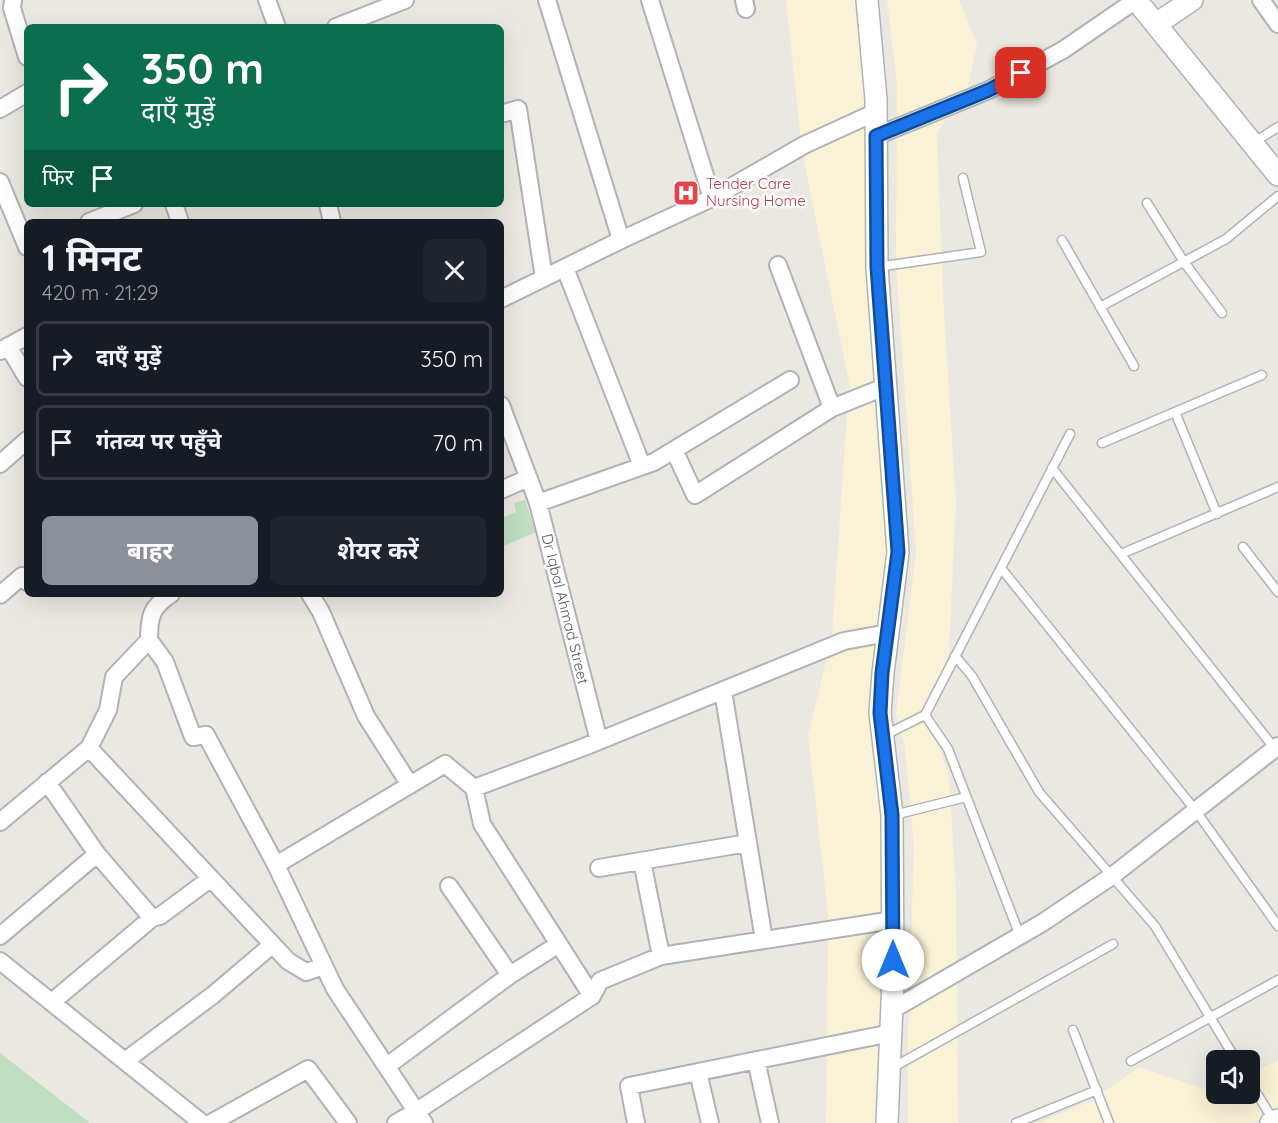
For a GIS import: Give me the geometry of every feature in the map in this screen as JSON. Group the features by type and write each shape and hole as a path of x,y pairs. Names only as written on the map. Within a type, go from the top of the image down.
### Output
{"street":[{"path":"13,0 12,8 24,47"},
{"path":"267,0 276,24"},
{"path":"347,24 405,0"},
{"path":"547,0 621,240"},
{"path":"650,0 712,198"},
{"path":"867,0 876,111 877,267 898,552 881,703 892,815 892,1010 887,1123"},
{"path":"876,136 989,90 1063,50 1136,0 1278,175"},
{"path":"1156,24 1192,0"},
{"path":"1261,0 1278,24"},
{"path":"0,109 24,95"},
{"path":"504,113 518,109 544,278"},
{"path":"504,298 712,198 804,145 876,111"},
{"path":"0,182 24,240"},
{"path":"96,219 126,207"},
{"path":"778,265 832,408"},
{"path":"565,268 642,466"},
{"path":"24,338 4,349 24,374"},
{"path":"538,503 654,462 790,380"},
{"path":"674,450 695,495 832,408 887,386"},
{"name":"Dr Iqbal Ahmad Street","path":"504,413 538,503 599,741"},
{"path":"0,464 24,443"},
{"path":"504,489 528,478"},
{"path":"0,595 22,576 24,578"},
{"path":"161,597 149,622 149,640 165,662 193,737 206,735 276,865 335,989 420,1117"},
{"path":"312,597 321,612 366,716 410,785"},
{"path":"474,788 599,741 844,641 888,633"},
{"path":"0,822 89,748 108,710 114,676 149,640"},
{"path":"723,690 764,940"},
{"path":"89,748 288,961 306,972 324,966"},
{"path":"892,1010 1020,936 1112,876 1277,749"},
{"path":"276,865 445,764 474,788 482,824 592,996"},
{"path":"47,782 97,854 152,918"},
{"path":"599,868 748,843"},
{"path":"0,936 97,854"},
{"path":"642,861 661,957"},
{"path":"52,1002 152,918 160,916 210,879"},
{"path":"449,886 510,975"},
{"path":"396,1123 420,1117 592,996 600,981 661,957 893,920"},
{"path":"387,1066 510,975 559,944"},
{"path":"125,1061 213,995 272,945"},
{"path":"0,961 202,1123"},
{"path":"636,1123 629,1086 891,1033"},
{"path":"756,1060 770,1123"},
{"path":"211,1123 308,1069 348,1123"},
{"path":"698,1072 710,1123"}],"lane":[{"path":"1252,143 1278,127"},
{"path":"877,267 981,252 963,178"},
{"path":"1100,308 1226,239 1278,196"},
{"path":"1147,203 1184,262 1222,313"},
{"path":"1062,240 1134,366"},
{"path":"1102,443 1262,375"},
{"path":"1175,412 1216,514"},
{"path":"883,736 925,715 1070,434"},
{"path":"1052,468 1277,749"},
{"path":"1121,554 1278,487"},
{"path":"1243,547 1278,592"},
{"path":"1001,568 1196,811 1278,926"},
{"path":"956,656 972,676 1039,792 1155,926 1230,1050"},
{"path":"925,715 948,749 1020,936"},
{"path":"892,815 966,797"},
{"path":"890,1070 1113,944"},
{"path":"1131,1062 1278,980"},
{"path":"1073,1030 1109,1123"},
{"path":"1016,1123 1097,1090"},
{"path":"1260,1099 1274,1122"}],"shaded area":[{"path":"786,0 861,0 888,430 889,816 884,1123 826,1123 828,915 808,735 832,636 849,383 802,151"},
{"path":"887,0 959,0 977,44 967,90 937,133 943,295 956,504 949,652 928,713 949,776 956,890 958,1123 908,1123 908,1037 914,847 905,748 896,714 916,552 896,264 897,86"},
{"path":"1278,1061 1278,1113 1251,1123 1038,1123 1091,1101 1139,1067 1206,1088 1206,1104 1260,1104 1260,1068"}],"green space":[{"path":"525,500 536,532 504,546 504,517 516,512 514,503"},
{"path":"0,1053 90,1123 0,1123"}],"place":[{"name":"Tender Care Nursing Home","path":"686,193"}],"route":[{"path":"893,960 892,815 880,713 882,673 898,552 877,267 876,136 989,90 1021,73"}]}
